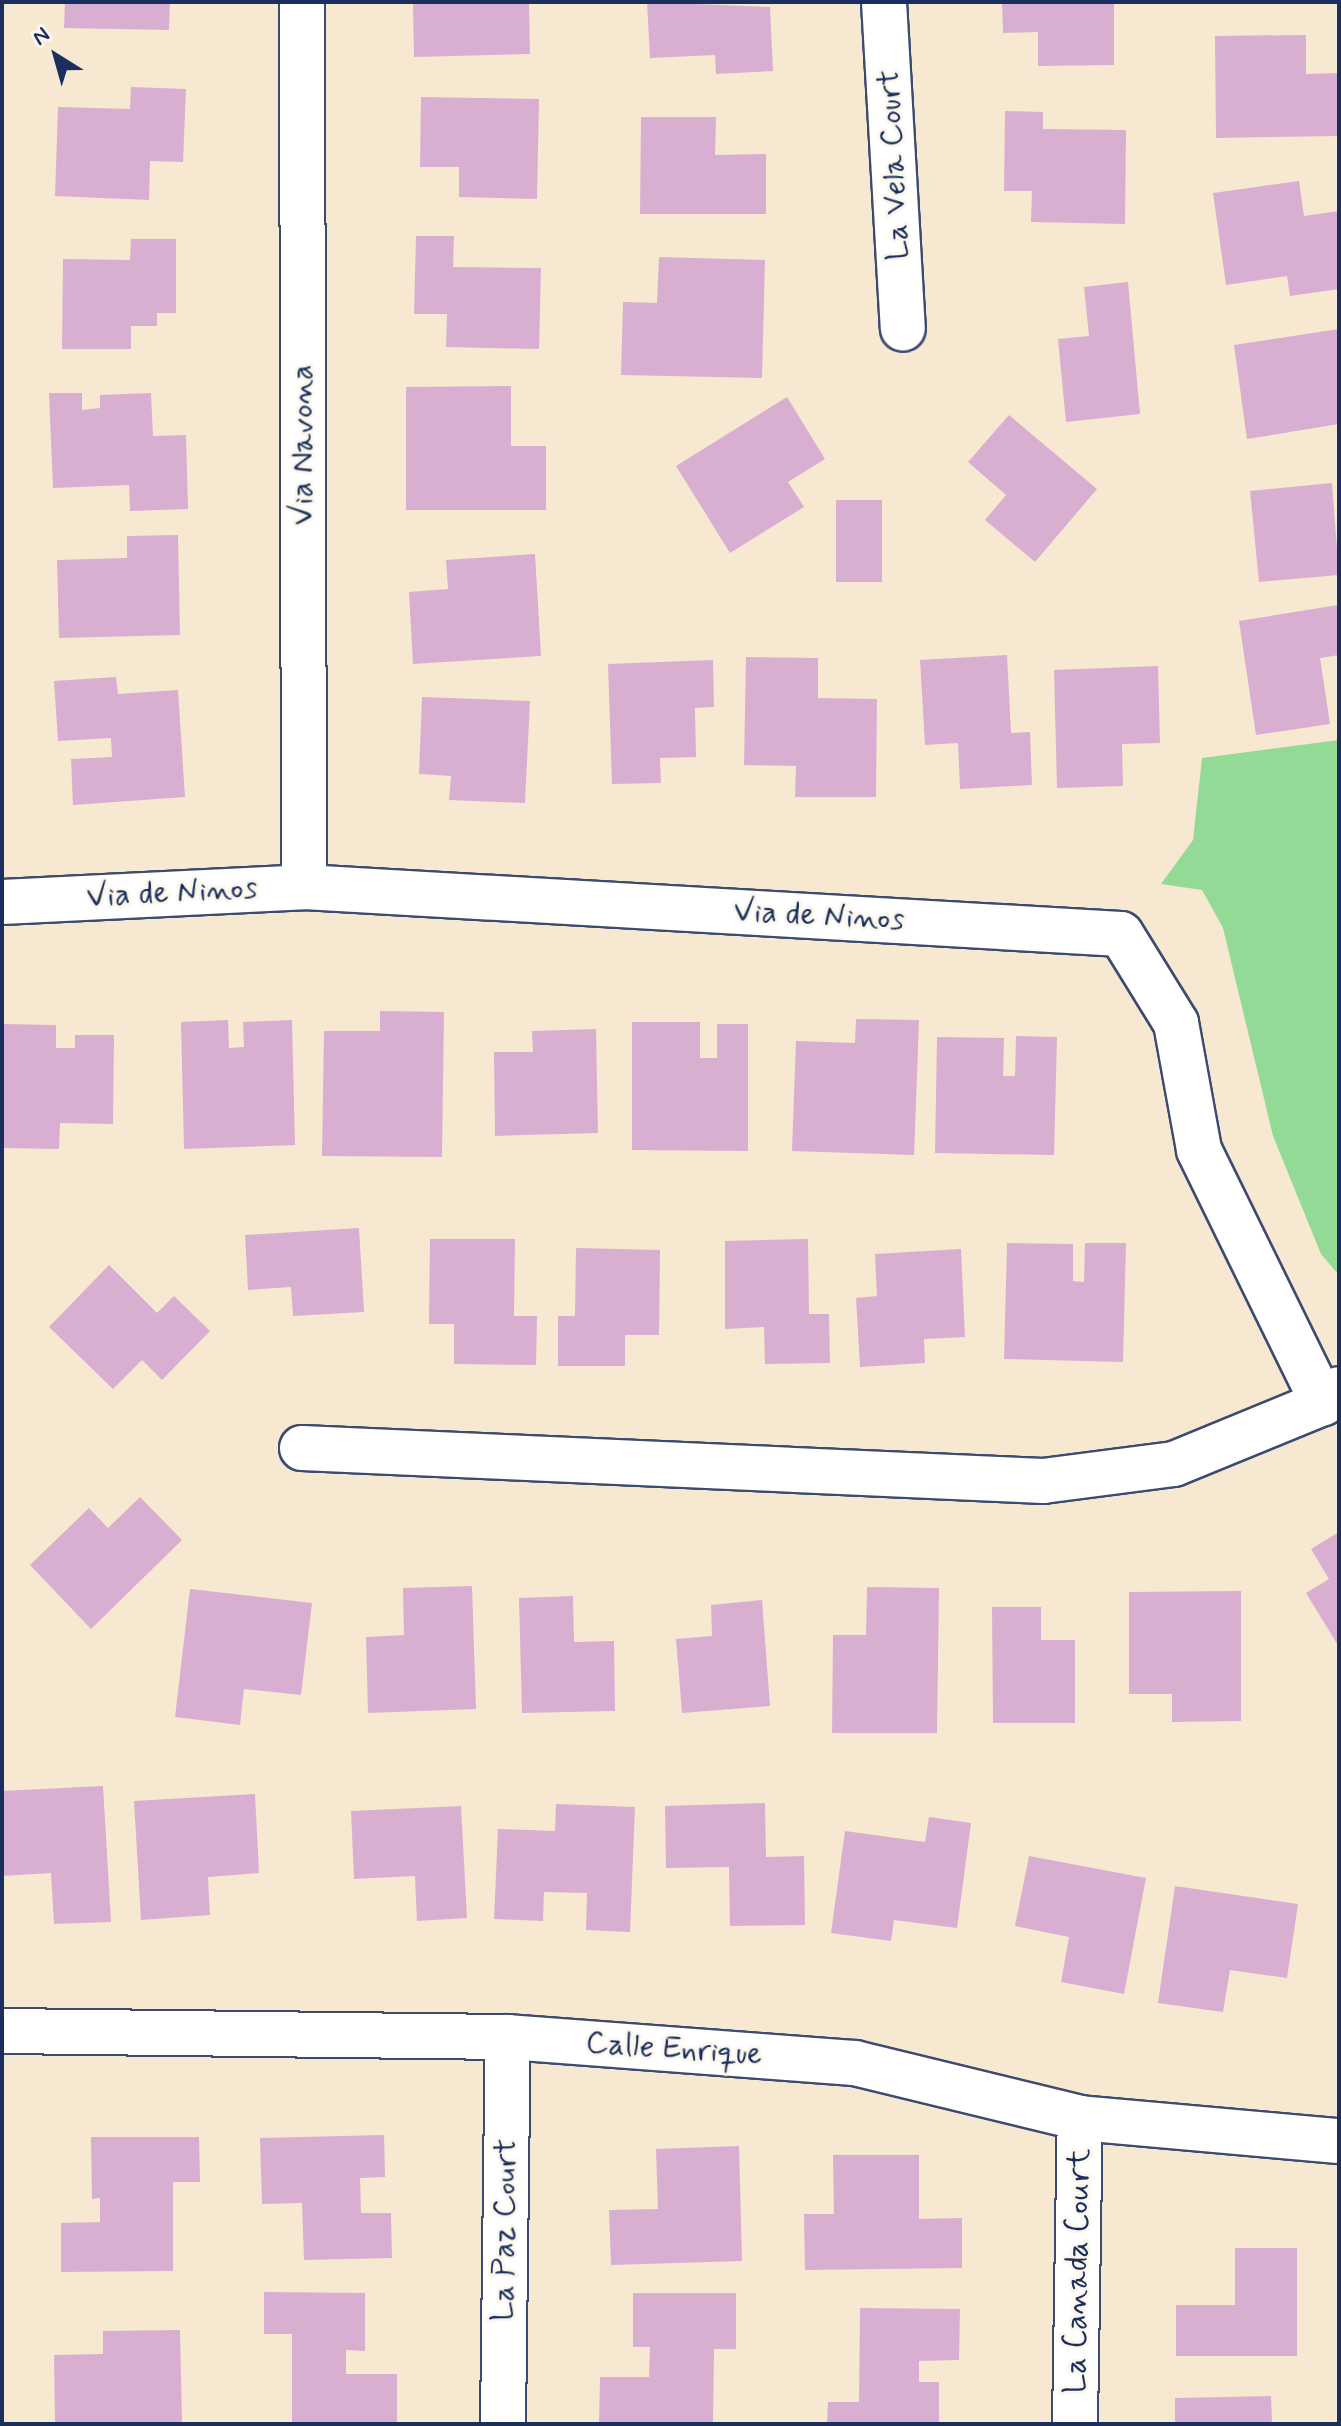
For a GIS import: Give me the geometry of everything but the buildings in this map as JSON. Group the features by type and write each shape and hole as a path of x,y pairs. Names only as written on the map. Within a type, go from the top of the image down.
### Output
{"street":[{"name":"Via Navona","path":"302,2 304,887"},
{"name":"La Vela Court","path":"884,2 903,328"},
{"name":"Via de Ninos","path":"2,902 304,887 1121,934 1176,1023 1199,1150 1331,1396"},
{"path":"302,1448 1043,1481 1174,1464 1331,1396"},
{"name":"Calle Enrique","path":"2,2031 508,2037 855,2063 1080,2118 1339,2141"},
{"name":"La Paz Court","path":"503,2424 508,2037"},
{"name":"La Canada Court","path":"1075,2424 1080,2118"}],"green space":[{"path":"1339,740 1339,1275 1321,1254 1273,1136 1223,928 1202,890 1161,884 1193,840 1202,758"}]}
